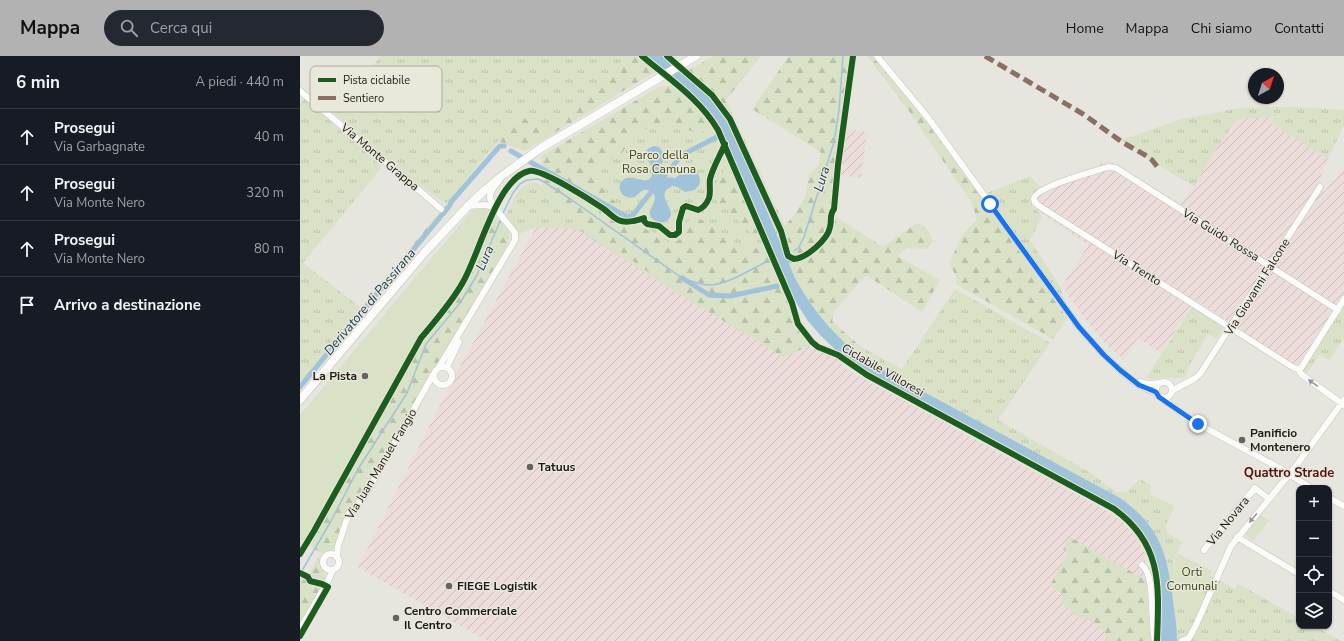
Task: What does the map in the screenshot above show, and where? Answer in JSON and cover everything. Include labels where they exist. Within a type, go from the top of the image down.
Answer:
[{"type":"main road","points":[[300,400],[408,271],[467,206],[503,175],[541,148],[696,56]]},
{"type":"street","points":[[877,56],[929,119],[1079,327],[1104,355],[1134,381],[1144,388],[1156,392]]},
{"type":"street","name":"Via Monte Grappa","points":[[300,91],[310,99]]},
{"type":"street","name":"Via Monte Grappa","points":[[326,112],[406,178],[441,209]]},
{"type":"street","name":"Via Trento","points":[[1144,187],[1116,168],[1108,167],[1048,187],[1038,192],[1034,199],[1039,206],[1294,368],[1298,369],[1302,375],[1343,403]]},
{"type":"street","points":[[495,207],[490,199],[491,193],[503,175]]},
{"type":"street","name":"Via Guido Rossa","points":[[1144,187],[1338,310]]},
{"type":"street","name":"Via Giovanni Falcone","points":[[1172,392],[1200,374],[1231,328],[1320,187]]},
{"type":"street","points":[[467,206],[485,205],[495,207]]},
{"type":"street","name":"Via Juan Manuel Fangio","points":[[337,557],[338,546],[349,513],[364,497],[429,384],[435,370],[439,367],[471,315],[515,240],[515,232],[495,207]]},
{"type":"street","points":[[1298,369],[1301,368],[1344,299]]},
{"type":"street","name":"Via Juan Manuel Fangio","points":[[429,384],[436,382],[444,385],[451,381],[452,374],[447,367],[471,315]]},
{"type":"street","points":[[439,367],[447,367]]},
{"type":"street","points":[[433,375],[436,382]]},
{"type":"street","points":[[1134,381],[1145,384],[1189,381]]},
{"type":"street","points":[[1159,383],[1156,387],[1156,392],[1159,397],[1191,420],[1307,485]]},
{"type":"street","points":[[1168,383],[1172,386],[1173,400],[1181,412]]},
{"type":"street","points":[[1162,398],[1168,397],[1172,392]]},
{"type":"street","points":[[1182,641],[1188,639],[1192,632],[1231,546],[1237,537],[1289,474],[1343,403]]},
{"type":"street","name":"Via Novara","points":[[1204,550],[1255,488],[1269,499]]},
{"type":"street","points":[[1332,500],[1344,506]]},
{"type":"street","points":[[1237,537],[1296,572]]},
{"type":"street","name":"Via Juan Manuel Fangio","points":[[330,555],[338,546]]},
{"type":"street","points":[[300,629],[323,589],[330,569],[338,565],[337,557],[330,555],[325,557],[323,561],[324,565],[330,569]]},
{"type":"street","points":[[1142,565],[1147,571],[1150,587],[1155,641]]},
{"type":"street","points":[[1332,593],[1344,600]]},
{"type":"shaded area","points":[[1275,117],[1271,123],[1328,159],[1317,187],[1325,191],[1344,168],[1344,293],[1297,367],[1195,300],[1161,353],[1138,338],[1124,360],[1105,343],[1088,323],[1062,286],[1088,245],[1030,205],[1029,202],[1035,191],[1040,187],[1109,161],[1181,204],[1237,119]]},
{"type":"shaded area","points":[[845,128],[867,134],[861,178],[839,175]]},
{"type":"shaded area","points":[[536,227],[576,229],[783,357],[813,345],[814,347],[837,357],[844,368],[1103,509],[1121,521],[1135,536],[1145,553],[1150,641],[487,641],[358,567],[456,374]]},
{"type":"green space","points":[[381,56],[622,56],[625,58],[552,132],[519,116],[446,204],[406,175],[334,113],[442,112],[442,66],[373,66]]},
{"type":"green space","points":[[621,56],[644,56],[661,70],[646,77],[525,151],[498,141],[519,116],[552,132],[624,59]]},
{"type":"green space","points":[[714,56],[761,56],[726,100],[785,226],[797,211],[806,195],[809,176],[818,165],[821,152],[752,109],[789,56],[851,56],[834,175],[831,214],[883,247],[917,223],[926,227],[933,241],[927,249],[907,248],[897,256],[940,280],[922,312],[866,275],[835,310],[832,321],[861,347],[849,347],[825,322],[812,305],[794,276],[732,129],[713,103],[683,73]]},
{"type":"green space","points":[[867,56],[872,56],[914,104],[1067,318],[1053,339],[956,284],[956,276],[949,263],[963,234],[977,220],[972,203],[906,107]]},
{"type":"green space","name":"Parco della Rosa Camuna","points":[[674,86],[694,104],[713,126],[730,161],[770,258],[723,278],[544,168],[659,87]]},
{"type":"green space","points":[[674,86],[694,104],[713,126],[701,133],[696,133],[677,125],[642,129],[636,133],[622,153],[597,168],[595,177],[611,198],[629,217],[643,228],[655,233],[668,242],[675,242],[679,240],[687,222],[692,218],[700,219],[716,228],[736,243],[751,244],[770,258],[785,291],[796,325],[813,345],[783,357],[674,291],[549,199],[543,187],[541,156],[659,87]]},
{"type":"green space","points":[[305,98],[310,102],[310,112],[321,112],[382,167],[303,263],[361,308],[300,378],[300,104]]},
{"type":"green space","points":[[1300,107],[1344,110],[1344,125],[1328,159],[1271,123],[1274,117],[1237,119],[1213,154],[1194,186],[1154,163],[1121,140],[1182,119],[1240,108]]},
{"type":"green space","points":[[730,161],[760,235],[754,235],[745,228],[719,203],[715,195],[721,175]]},
{"type":"green space","points":[[1030,176],[1040,187],[1035,191],[1029,204],[1039,212],[1042,217],[1030,240],[1060,286],[1066,306],[987,193]]},
{"type":"green space","points":[[534,182],[542,186],[549,199],[674,291],[576,229],[536,227],[519,234],[506,215],[513,200],[520,190],[524,186]]},
{"type":"green space","points":[[446,204],[446,208],[300,384],[300,378],[361,308]]},
{"type":"green space","name":"La Pista","points":[[477,208],[490,209],[469,265],[442,309],[419,337],[300,552],[300,415],[472,210]]},
{"type":"green space","points":[[493,213],[508,230],[510,237],[504,253],[466,320],[454,336],[363,495],[351,508],[336,544],[329,554],[323,554],[309,545],[423,339],[450,305],[468,278],[479,255]]},
{"type":"green space","points":[[955,289],[1050,343],[998,420],[1094,475],[1116,492],[1126,492],[1140,479],[1150,485],[1151,495],[1175,506],[1165,526],[1167,533],[1182,542],[1175,556],[1174,571],[1180,586],[1196,612],[1210,575],[1235,589],[1238,584],[1296,616],[1296,629],[1319,629],[1341,641],[1177,641],[1169,569],[1160,543],[1132,507],[1120,498],[867,361],[849,347],[861,347],[902,369]]},
{"type":"green space","points":[[1344,306],[1344,338],[1329,360],[1320,354],[1307,373],[1302,371]]},
{"type":"green space","points":[[1192,307],[1224,328],[1216,339],[1208,334],[1183,378],[1146,378]]},
{"type":"green space","points":[[1259,513],[1269,521],[1253,541],[1243,533]]},
{"type":"green space","points":[[1070,537],[1146,580],[1150,641],[1108,641],[1104,632],[1097,624],[1083,618],[1078,618],[1060,601],[1063,594],[1050,585],[1069,552],[1063,549]]},
{"type":"green space","name":"Orti Comunali","points":[[1177,553],[1212,571],[1196,612],[1180,602],[1175,570],[1175,558]]},
{"type":"green space","points":[[318,557],[321,559],[325,580],[300,625],[300,577],[306,580]]},
{"type":"water","points":[[644,56],[662,56],[705,92],[722,113],[737,139],[794,276],[817,312],[845,343],[867,361],[1120,498],[1144,519],[1160,543],[1165,556],[1171,585],[1177,641],[1158,641],[1160,621],[1159,583],[1151,550],[1142,535],[1130,521],[1114,507],[858,366],[839,353],[821,336],[808,321],[787,288],[727,144],[715,122],[697,100]]},
{"type":"water","points":[[654,146],[659,147],[665,155],[660,168],[666,177],[675,178],[685,170],[690,169],[697,172],[700,179],[700,184],[695,190],[685,192],[673,186],[667,190],[665,200],[671,215],[669,219],[662,222],[654,220],[650,215],[655,201],[654,194],[652,192],[644,190],[634,197],[629,198],[623,195],[620,188],[622,181],[626,178],[631,177],[648,180],[651,177],[653,170],[646,157],[646,151]]},
{"type":"waterway","name":"Lura","points":[[794,251],[799,247],[804,237],[834,142],[839,110],[843,56]]},
{"type":"waterway","name":"Derivatore di Passirana","points":[[660,181],[682,155],[717,137]]},
{"type":"waterway","name":"Derivatore di Passirana","points":[[443,214],[451,202],[498,148],[500,146],[504,146]]},
{"type":"waterway","name":"Derivatore di Passirana","points":[[511,151],[627,217],[633,215],[655,187]]},
{"type":"waterway","name":"Lura","points":[[502,215],[513,193],[520,184],[527,180],[538,179],[569,198],[682,278],[696,283],[710,285],[725,282],[768,261]]},
{"type":"waterway","name":"Derivatore di Passirana","points":[[300,387],[441,216]]},
{"type":"waterway","name":"Lura","points":[[300,574],[331,521],[358,469],[407,393],[426,344],[460,303],[477,275],[501,219]]},
{"type":"waterway","points":[[682,278],[709,295],[730,296],[777,286]]},
{"type":"marked path","points":[[985,56],[1083,114],[1122,142],[1152,160],[1159,169]]},
{"type":"cycle path","name":"Ciclabile Villoresi","points":[[642,56],[693,99],[711,119],[718,130],[792,303],[798,324],[812,342],[818,347],[838,355],[867,375],[1114,509],[1130,523],[1142,537],[1150,552],[1155,568],[1157,585],[1157,641]]},
{"type":"cycle path","points":[[667,56],[712,95],[730,119],[781,231],[788,256],[794,259],[811,252],[825,237],[830,227],[831,215],[834,209],[838,165],[853,56]]},
{"type":"cycle path","points":[[300,554],[421,338],[449,304],[459,289],[469,270],[498,202],[507,188],[518,177],[529,171],[535,171],[578,193],[604,209],[614,218],[624,222],[644,218],[644,221],[647,224],[659,226],[670,235],[675,235],[679,232],[679,222],[683,208],[686,206],[698,210],[703,207],[708,200],[711,175],[725,144]]},
{"type":"cycle path","points":[[300,573],[308,577],[310,581],[328,587],[300,636]]},
{"type":"place","name":"La Pista","points":[[365,376]]},
{"type":"place","name":"Panificio Montenero","points":[[1242,440]]},
{"type":"place","name":"Tatuus","points":[[530,467]]},
{"type":"place","name":"FIEGE Logistik","points":[[449,586]]},
{"type":"place","name":"Centro Commerciale Il Centro","points":[[396,618]]},
{"type":"district","name":"Quattro Strade","points":[[1289,473]]},
{"type":"route","points":[[990,204],[1079,327],[1104,355],[1139,385],[1156,392],[1159,397],[1198,424]]}]
